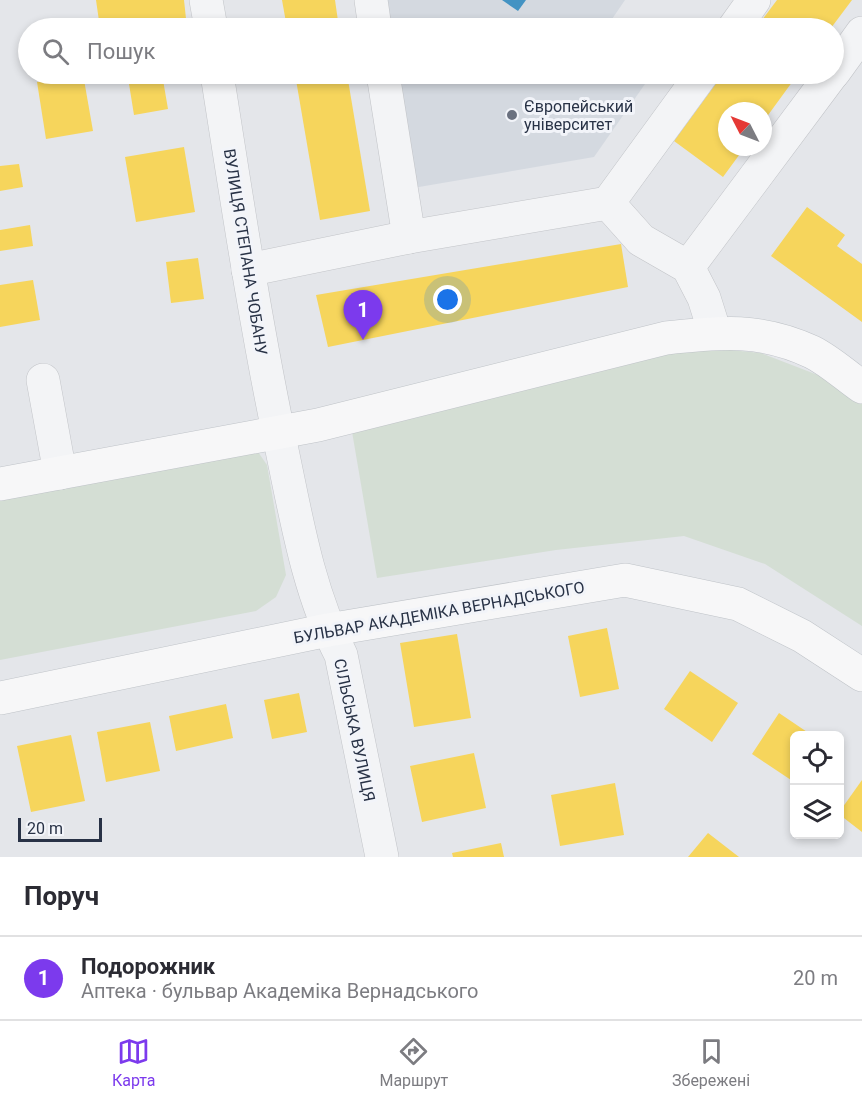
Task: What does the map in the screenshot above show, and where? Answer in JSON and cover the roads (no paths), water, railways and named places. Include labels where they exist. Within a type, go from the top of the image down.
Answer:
[{"type":"main road","points":[[1,479],[60,472],[318,425],[480,387],[666,338],[715,333],[766,335],[814,353],[862,387]]},
{"type":"main road","name":"БУЛЬВАР АКАДЕМІКА ВЕРНАДСЬКОГО","points":[[0,699],[328,630],[625,580],[738,604],[802,636],[862,675]]},
{"type":"street","points":[[206,0],[209,18]]},
{"type":"street","points":[[371,0],[374,18]]},
{"type":"street","points":[[741,18],[754,0]]},
{"type":"street","points":[[844,58],[862,33]]},
{"type":"street","name":"ВУЛИЦЯ СТЕПАНА ЧОБАНУ","points":[[220,84],[248,270],[278,431]]},
{"type":"street","points":[[385,84],[409,237]]},
{"type":"street","points":[[248,270],[409,237],[608,203],[695,84]]},
{"type":"street","points":[[688,267],[825,84]]},
{"type":"street","points":[[608,203],[641,240],[688,267],[704,298],[715,333]]},
{"type":"street","points":[[43,380],[60,472]]},
{"type":"street","name":"СІЛЬСЬКА ВУЛИЦЯ","points":[[278,431],[303,552],[328,630],[341,655],[382,857]]},
{"type":"place","name":"Європейський університет","points":[[512,115]]},
{"type":"place","name":"Подорожник","points":[[363,340]]}]
